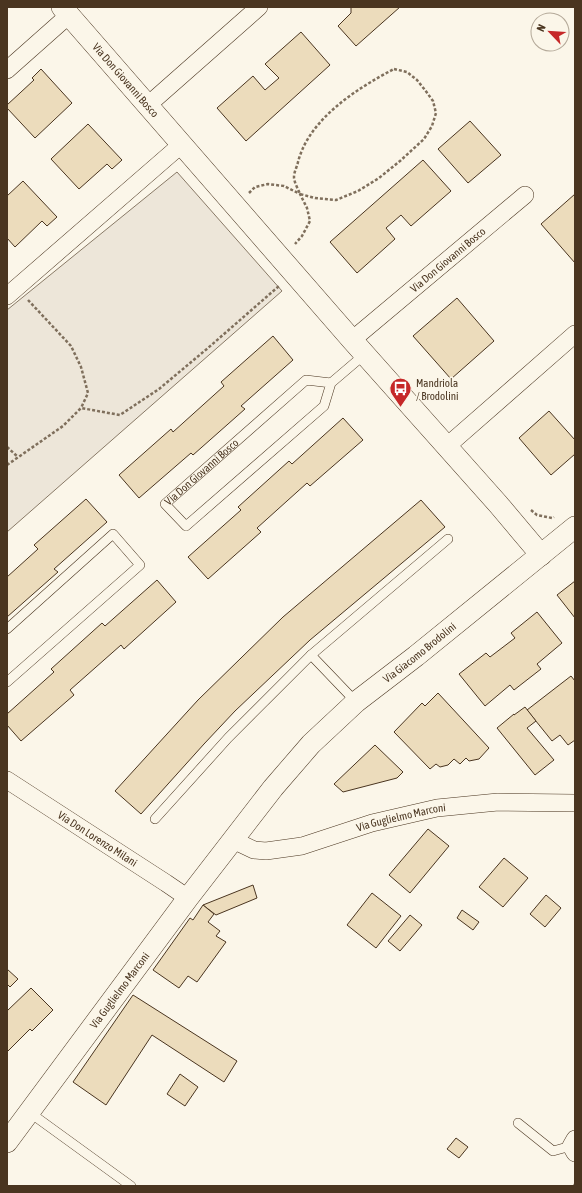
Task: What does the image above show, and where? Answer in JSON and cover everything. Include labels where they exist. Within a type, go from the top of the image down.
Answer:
[{"type":"street","points":[[148,105],[259,7]]},
{"type":"street","name":"Via Don Giovanni Bosco","points":[[7,70],[66,11],[541,555]]},
{"type":"street","points":[[12,292],[182,144]]},
{"type":"street","name":"Via Don Giovanni Bosco","points":[[359,347],[525,195]]},
{"type":"street","points":[[446,447],[575,334]]},
{"type":"street","name":"Via Giacomo Brodolini","points":[[273,788],[311,744],[356,702],[416,656],[575,527]]},
{"type":"street","name":"Via Don Lorenzo Milani","points":[[7,780],[188,898]]},
{"type":"street","name":"Via Guglielmo Marconi","points":[[7,1142],[188,898],[273,788]]},
{"type":"street","name":"Via Guglielmo Marconi","points":[[233,840],[254,850],[266,852],[302,846],[372,823],[437,808],[498,802],[575,803]]},
{"type":"lane","name":"Via Don Giovanni Bosco","points":[[332,383],[306,380],[165,504],[186,526],[324,406],[332,383],[359,347]]},
{"type":"lane","points":[[7,629],[113,534],[140,565],[7,682]]},
{"type":"lane","points":[[155,819],[228,738],[311,655],[448,539]]},
{"type":"lane","points":[[311,655],[356,702]]},
{"type":"lane","points":[[29,1112],[131,1186]]},
{"type":"lane","points":[[518,1123],[553,1151],[574,1146]]},
{"type":"path","points":[[248,193],[255,186],[268,184],[284,186],[300,194],[315,198],[336,200],[358,191],[379,178],[424,139],[432,126],[436,113],[433,102],[417,80],[406,72],[394,69],[350,96],[323,118],[312,132],[300,156],[294,177],[300,194],[307,208],[310,221],[302,236],[294,245]]},
{"type":"path","points":[[81,408],[120,415],[159,389],[282,284]]},
{"type":"path","points":[[7,465],[63,426],[81,408],[88,393],[81,367],[71,346],[12,292]]},
{"type":"path","points":[[7,447],[18,457]]},
{"type":"shaded area","points":[[177,172],[282,291],[7,532],[7,310]]},
{"type":"building","points":[[351,7],[400,7],[356,46],[338,26],[351,13]]},
{"type":"building","points":[[301,32],[330,65],[246,141],[217,108],[253,76],[265,90],[279,78],[265,64]]},
{"type":"building","points":[[41,69],[72,103],[35,138],[7,108],[7,105],[34,80],[32,78]]},
{"type":"building","points":[[470,121],[501,155],[468,183],[438,149]]},
{"type":"building","points":[[88,124],[122,160],[112,169],[107,164],[79,189],[51,159]]},
{"type":"building","points":[[423,160],[451,191],[411,226],[401,215],[386,228],[395,239],[357,273],[330,242]]},
{"type":"building","points":[[23,181],[57,217],[47,226],[42,221],[15,247],[7,238],[7,196]]},
{"type":"building","points":[[575,194],[575,263],[541,224]]},
{"type":"building","points":[[457,298],[494,341],[451,379],[413,336]]},
{"type":"building","points":[[273,336],[293,360],[241,406],[245,409],[193,455],[191,453],[139,498],[119,475],[171,429],[173,432],[224,386],[221,382]]},
{"type":"building","points":[[549,411],[575,440],[575,454],[551,475],[519,438]]},
{"type":"building","points":[[343,418],[363,440],[310,486],[307,483],[257,528],[261,532],[208,579],[188,557],[241,510],[238,507],[289,461],[292,464]]},
{"type":"building","points":[[86,499],[107,522],[54,569],[58,572],[7,617],[7,577],[38,549],[34,545]]},
{"type":"building","points":[[421,500],[445,527],[310,640],[235,711],[141,814],[115,791],[198,700],[283,617]]},
{"type":"building","points":[[157,580],[176,602],[124,649],[121,645],[70,690],[74,695],[21,741],[7,725],[7,714],[54,672],[51,669],[102,623],[105,626]]},
{"type":"building","points":[[575,581],[575,618],[557,595]]},
{"type":"building","points":[[537,612],[562,643],[537,664],[541,669],[514,690],[510,685],[485,706],[459,674],[486,653],[490,657],[515,638],[511,633]]},
{"type":"building","points":[[571,676],[575,681],[575,740],[568,745],[560,735],[552,741],[527,710]]},
{"type":"building","points":[[438,693],[489,748],[479,759],[469,761],[466,758],[460,764],[454,759],[448,765],[440,767],[436,764],[430,769],[394,732],[422,703],[425,706]]},
{"type":"building","points":[[525,707],[536,721],[527,728],[554,760],[535,775],[497,728]]},
{"type":"building","points":[[375,745],[403,772],[397,778],[343,792],[334,784]]},
{"type":"building","points":[[428,829],[449,846],[410,893],[389,875]]},
{"type":"building","points":[[504,858],[528,878],[503,907],[479,887]]},
{"type":"building","points":[[253,885],[257,898],[216,915],[203,905]]},
{"type":"building","points":[[372,893],[401,916],[376,948],[347,925]]},
{"type":"building","points":[[546,895],[561,908],[545,927],[530,914]]},
{"type":"building","points":[[203,905],[214,914],[208,922],[220,931],[216,936],[226,942],[197,982],[188,976],[179,988],[153,970],[190,918],[193,920]]},
{"type":"building","points":[[462,910],[479,922],[473,930],[457,918]]},
{"type":"building","points":[[410,915],[422,925],[400,951],[388,941]]},
{"type":"building","points":[[7,969],[18,979],[10,987],[7,984]]},
{"type":"building","points":[[31,988],[53,1010],[32,1031],[30,1029],[7,1052],[7,1011]]},
{"type":"building","points":[[133,995],[237,1061],[224,1082],[152,1035],[106,1105],[73,1082]]},
{"type":"building","points":[[180,1074],[198,1087],[185,1106],[167,1094]]},
{"type":"building","points":[[456,1138],[468,1147],[459,1158],[447,1149]]},
{"type":"place","name":"Mandriola / Brodolini","points":[[401,408]]}]
